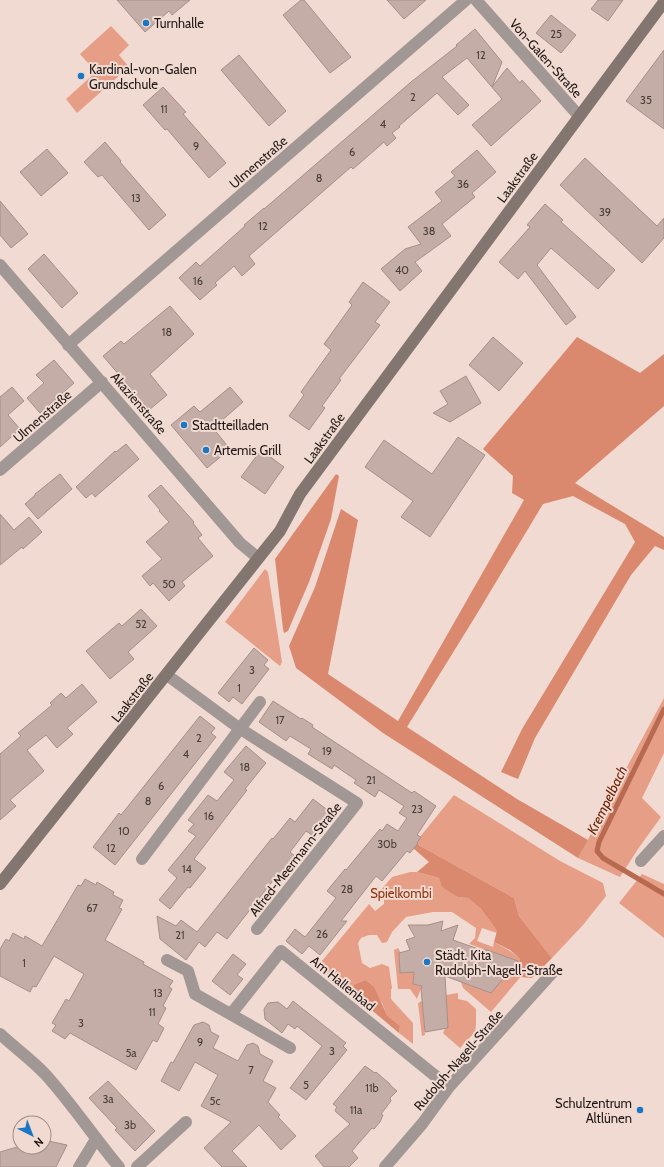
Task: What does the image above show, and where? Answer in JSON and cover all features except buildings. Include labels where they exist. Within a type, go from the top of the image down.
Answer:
[{"type":"street","name":"Ulmenstraße","points":[[68,345],[466,0]]},
{"type":"street","name":"Von-Galen-Straße","points":[[476,0],[579,116]]},
{"type":"street","name":"Laakstraße","points":[[0,884],[280,531],[300,494],[664,2]]},
{"type":"street","name":"Akazienstraße","points":[[0,265],[240,543],[258,558]]},
{"type":"street","name":"Ulmenstraße","points":[[0,470],[102,382]]},
{"type":"street","name":"Alfred-Meermann-Straße","points":[[167,675],[239,728],[357,803],[257,929]]},
{"type":"street","points":[[142,858],[260,702]]},
{"type":"street","points":[[641,861],[664,836]]},
{"type":"street","name":"Am Hallenbad","points":[[231,1014],[281,951],[450,1087]]},
{"type":"street","points":[[167,960],[188,971],[195,994],[290,1048]]},
{"type":"street","name":"Rudolph-Nagell-Straße","points":[[385,1167],[422,1124],[450,1087],[552,973]]},
{"type":"street","points":[[0,1034],[25,1055],[45,1075],[119,1167]]},
{"type":"street","points":[[137,1167],[186,1122]]},
{"type":"street","points":[[79,1167],[96,1138]]},
{"type":"green space","points":[[111,26],[129,45],[119,55],[129,67],[77,113],[66,99],[96,72],[80,54]]},
{"type":"green space","points":[[265,569],[268,572],[282,662],[280,666],[225,622]]},
{"type":"green space","points":[[664,698],[664,753],[642,798],[661,817],[620,877],[578,858]]},
{"type":"green space","points":[[454,795],[560,861],[603,883],[606,896],[583,925],[552,958],[519,916],[514,898],[415,843]]},
{"type":"green space","name":"Spielkombi","points":[[410,872],[417,872],[439,878],[443,887],[457,897],[468,898],[481,909],[497,933],[482,928],[477,941],[493,947],[494,942],[510,951],[520,959],[523,974],[491,1012],[463,988],[461,982],[491,993],[517,961],[469,944],[475,938],[476,928],[452,912],[433,912],[406,917],[392,932],[387,942],[382,943],[377,935],[369,935],[361,938],[358,943],[362,963],[370,968],[382,964],[389,967],[392,988],[391,999],[413,1023],[413,1044],[399,1033],[400,1026],[387,1015],[382,1003],[365,980],[355,985],[355,996],[317,967],[369,904],[375,911],[384,904],[381,890],[392,877]]},
{"type":"green space","points":[[642,874],[664,884],[664,938],[619,903]]},
{"type":"green space","points":[[398,948],[401,953],[399,954],[400,973],[414,972],[413,984],[422,986],[417,999],[410,989],[398,989],[394,950]]},
{"type":"green space","points":[[458,993],[458,999],[467,1001],[476,1009],[475,1032],[460,1048],[443,1033],[445,1029],[448,1028],[446,995]]},
{"type":"green space","points":[[422,1001],[425,1035],[422,1036],[418,1003]]},
{"type":"shaded area","points":[[577,337],[640,373],[664,354],[664,406],[575,483],[664,537],[664,550],[655,546],[631,575],[535,738],[518,779],[501,772],[522,729],[635,542],[625,524],[573,496],[543,504],[407,727],[517,799],[588,840],[578,858],[383,733],[296,668],[289,646],[315,587],[341,509],[358,520],[328,674],[398,721],[524,500],[512,493],[513,476],[483,449]]},
{"type":"shaded area","points":[[336,474],[339,476],[331,519],[309,582],[288,631],[284,633],[275,559]]},
{"type":"shaded area","points":[[415,843],[514,898],[519,916],[552,958],[532,978],[520,977],[523,974],[519,968],[520,959],[510,950],[494,942],[497,931],[481,909],[468,898],[457,897],[442,887],[439,878],[417,872],[429,862],[413,848]]},
{"type":"shaded area","points":[[365,980],[374,987],[387,1015],[400,1026],[399,1033],[355,996],[354,985]]},
{"type":"waterway","name":"Krempelbach","points":[[664,709],[599,842],[597,851],[603,858],[664,894]]},
{"type":"place","name":"Turnhalle","points":[[146,23]]},
{"type":"place","name":"Kardinal-von-Galen Grundschule","points":[[81,76]]},
{"type":"place","name":"Stadtteilladen","points":[[184,425]]},
{"type":"place","name":"Artemis Grill","points":[[206,450]]},
{"type":"place","name":"Städt. Kita Rudolph-Nagell-Straße","points":[[427,962]]},
{"type":"place","name":"Schulzentrum Altlünen","points":[[640,1110]]}]
